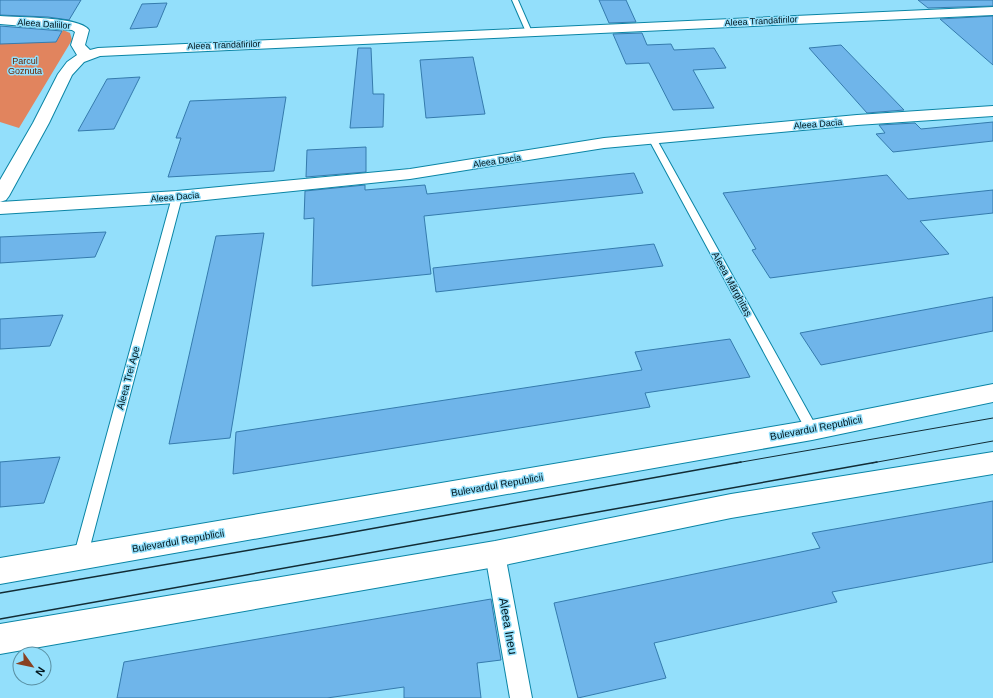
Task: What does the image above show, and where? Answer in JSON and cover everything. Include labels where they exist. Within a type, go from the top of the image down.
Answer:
[{"type":"street","name":"Aleea Trandafirilor","points":[[0,196],[41,123],[65,74],[72,65],[87,55],[98,52],[993,10]]},
{"type":"street","name":"Aleea Daliilor","points":[[0,20],[65,24],[80,28],[82,30],[78,45],[80,50],[87,55]]},
{"type":"street","name":"Aleea Dacia","points":[[0,208],[177,197],[410,174],[604,143],[652,138],[857,120],[993,111]]},
{"type":"street","name":"Bulevardul Republicii","points":[[0,571],[812,430],[993,393]]},
{"type":"street","points":[[0,639],[495,554],[731,506],[993,463]]},
{"type":"street","name":"Aleea Ineu","points":[[495,554],[520,698]]},
{"type":"lane","points":[[515,0],[529,32]]},
{"type":"lane","name":"Aleea Mărghitaș","points":[[652,138],[812,430]]},
{"type":"lane","name":"Aleea Trei Ape","points":[[80,558],[177,197]]},
{"type":"green space","name":"Parcul Goznuta","points":[[63,30],[70,33],[72,40],[19,128],[0,122],[0,32],[56,42]]},
{"type":"building","points":[[0,0],[81,0],[69,20],[48,17],[0,15]]},
{"type":"building","points":[[599,0],[626,0],[636,22],[609,23]]},
{"type":"building","points":[[918,0],[993,0],[993,6],[928,8]]},
{"type":"building","points":[[167,3],[157,27],[130,29],[142,4]]},
{"type":"building","points":[[993,16],[993,65],[940,19]]},
{"type":"building","points":[[0,26],[62,31],[56,42],[0,44]]},
{"type":"building","points":[[642,33],[647,45],[671,44],[674,50],[714,48],[726,68],[693,70],[714,108],[673,110],[649,63],[626,64],[613,34]]},
{"type":"building","points":[[841,45],[904,110],[867,113],[809,48]]},
{"type":"building","points":[[358,48],[371,48],[373,94],[384,94],[383,127],[350,128]]},
{"type":"building","points":[[473,57],[485,114],[426,118],[420,60]]},
{"type":"building","points":[[140,77],[114,129],[78,131],[107,79]]},
{"type":"building","points":[[286,97],[274,171],[168,177],[181,138],[176,138],[190,101]]},
{"type":"building","points":[[993,122],[993,141],[893,152],[876,134],[885,133],[879,125],[915,123],[921,129]]},
{"type":"building","points":[[366,147],[366,172],[306,177],[307,150]]},
{"type":"building","points":[[634,173],[643,193],[424,216],[431,274],[312,286],[314,218],[304,219],[305,191],[365,185],[365,190],[425,185],[427,194]]},
{"type":"building","points":[[887,175],[908,199],[993,190],[993,213],[920,221],[949,254],[770,278],[752,250],[756,249],[723,193]]},
{"type":"building","points":[[106,232],[95,257],[0,263],[0,237]]},
{"type":"building","points":[[264,233],[230,438],[169,444],[216,236]]},
{"type":"building","points":[[654,244],[663,266],[436,292],[433,268]]},
{"type":"building","points":[[993,297],[993,331],[821,365],[800,333]]},
{"type":"building","points":[[63,315],[50,346],[0,349],[0,319]]},
{"type":"building","points":[[730,339],[750,377],[645,393],[650,407],[233,474],[236,432],[642,370],[635,352]]},
{"type":"building","points":[[60,457],[44,503],[0,507],[0,462]]},
{"type":"building","points":[[993,501],[993,562],[832,592],[837,602],[654,643],[666,678],[578,698],[554,603],[820,548],[812,533]]},
{"type":"building","points":[[491,599],[501,660],[477,663],[481,698],[404,698],[404,687],[327,698],[117,698],[124,662]]},
{"type":"tram line","points":[[736,463],[993,418]]},
{"type":"tram line","points":[[872,463],[993,441]]},
{"type":"tram line","points":[[0,593],[331,536],[741,462]]},
{"type":"tram line","points":[[0,619],[877,462]]}]
